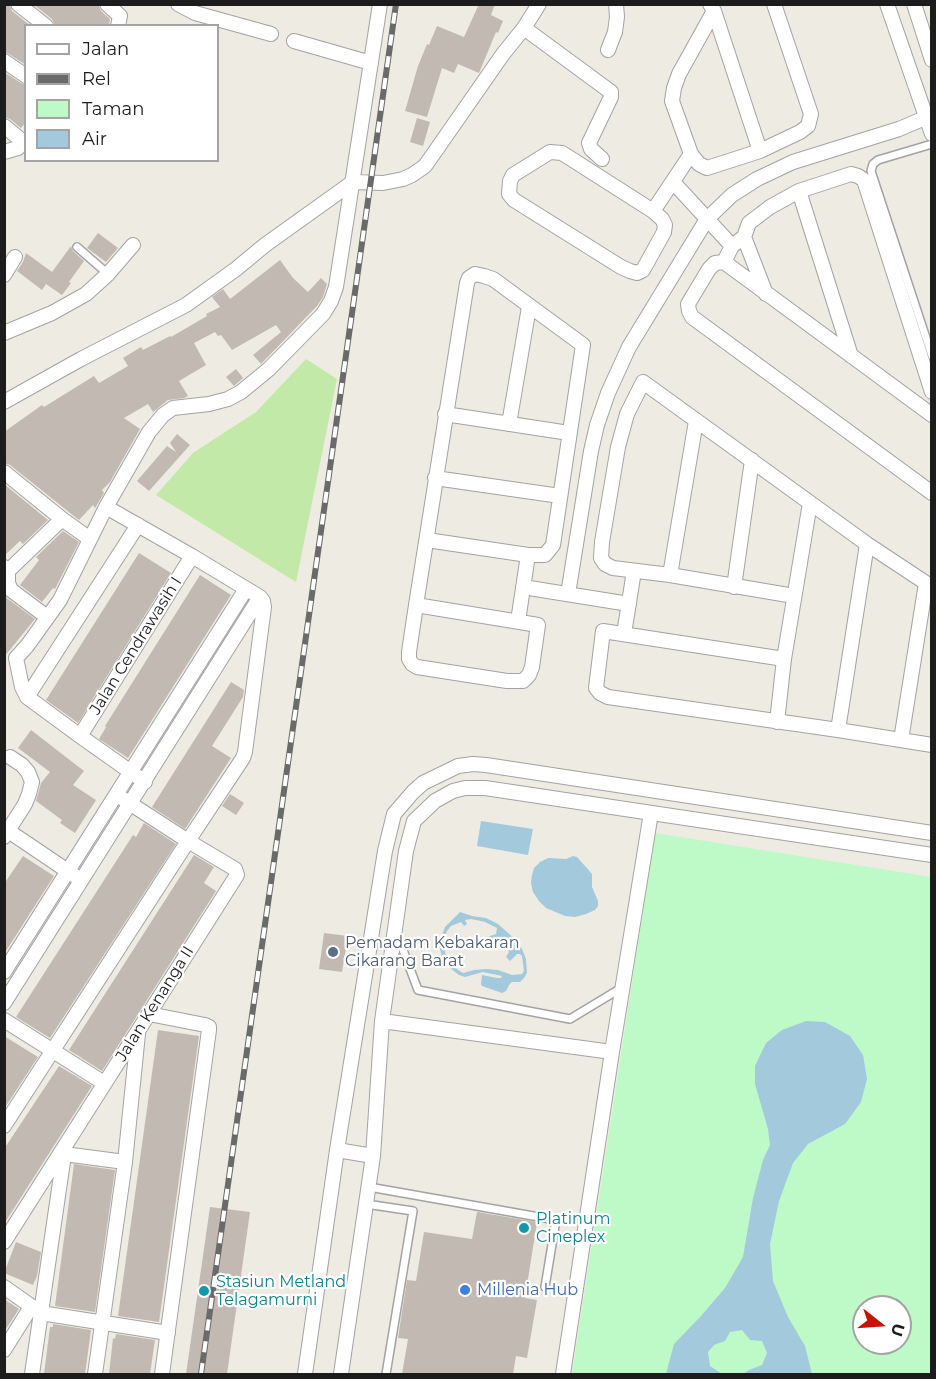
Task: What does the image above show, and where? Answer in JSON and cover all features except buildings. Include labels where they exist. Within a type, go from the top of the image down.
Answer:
[{"type":"street","points":[[18,4],[43,24]]},
{"type":"street","points":[[145,782],[27,696],[10,657],[27,646],[60,600],[106,507],[149,432],[163,415],[173,408],[208,404],[228,399],[241,392],[269,369],[323,314],[332,301],[380,4]]},
{"type":"street","points":[[4,402],[186,305],[282,232],[353,182],[383,183],[412,176],[425,166],[539,4]]},
{"type":"street","points":[[608,50],[615,32],[616,4]]},
{"type":"street","points":[[712,8],[679,74],[672,101],[691,154],[699,164],[707,168],[760,151],[808,126],[811,114],[774,4]]},
{"type":"street","points":[[887,4],[929,116],[932,134]]},
{"type":"street","points":[[914,4],[932,60]]},
{"type":"street","points":[[183,6],[195,14],[271,34]]},
{"type":"street","points":[[115,7],[121,19],[119,24]]},
{"type":"street","points":[[712,8],[760,151]]},
{"type":"street","points":[[524,28],[611,92],[612,97],[589,143],[591,149],[602,159]]},
{"type":"street","points":[[294,41],[370,63]]},
{"type":"street","points":[[4,61],[24,75]]},
{"type":"street","points":[[567,594],[591,452],[608,393],[629,347],[707,219],[732,195],[757,179],[793,162],[899,129],[929,116]]},
{"type":"street","points":[[4,126],[21,140],[18,148],[4,152]]},
{"type":"street","points":[[550,152],[562,153],[653,211],[662,219],[665,225],[664,232],[643,270],[637,273],[630,272],[514,200],[510,194],[510,181],[513,175],[550,152]]},
{"type":"street","points":[[653,211],[691,154]]},
{"type":"street","points":[[724,262],[732,246],[744,237],[749,224],[770,207],[799,191],[851,174],[858,176],[864,180],[932,392]]},
{"type":"street","points":[[673,182],[732,246]]},
{"type":"street","points":[[799,191],[851,356]]},
{"type":"street","points":[[744,237],[767,294]]},
{"type":"street","points":[[4,333],[52,314],[86,294],[134,245]]},
{"type":"street","points":[[4,274],[15,258]]},
{"type":"street","points":[[932,415],[724,262],[715,263],[709,269],[688,304],[692,317],[932,493]]},
{"type":"street","points":[[416,605],[538,625],[529,675],[523,681],[507,681],[424,669],[412,664],[409,659],[416,605],[427,540],[435,478],[466,283],[475,274],[493,279],[583,345],[553,545],[545,555],[528,555],[427,540]]},
{"type":"street","points":[[509,424],[529,306]]},
{"type":"street","points":[[794,596],[614,568],[605,564],[601,558],[602,543],[618,447],[627,414],[643,382],[867,544],[929,585],[901,740]]},
{"type":"street","points":[[445,414],[569,433]]},
{"type":"street","points":[[670,575],[696,421]]},
{"type":"street","points":[[734,587],[752,460]]},
{"type":"street","points":[[4,472],[90,539]]},
{"type":"street","points":[[435,478],[560,496]]},
{"type":"street","points":[[777,722],[784,659],[810,503]]},
{"type":"street","points":[[4,1126],[244,755],[264,604],[260,597],[106,507]]},
{"type":"street","points":[[47,617],[11,590],[6,569],[62,519]]},
{"type":"street","points":[[27,696],[138,525]]},
{"type":"street","points":[[838,730],[867,544]]},
{"type":"street","points":[[518,621],[528,555]]},
{"type":"street","name":"Jalan Cendrawasih I","points":[[80,736],[192,556]]},
{"type":"street","points":[[624,634],[634,571]]},
{"type":"street","points":[[523,586],[629,604]]},
{"type":"street","points":[[4,972],[246,589]]},
{"type":"street","points":[[4,1003],[260,597]]},
{"type":"street","points":[[784,659],[603,631],[596,688],[608,697],[932,745]]},
{"type":"street","points":[[10,757],[22,765],[32,782],[25,804],[6,832],[82,880]]},
{"type":"street","points":[[305,1374],[337,1150],[385,851],[394,814],[423,783],[458,766],[486,765],[932,832]]},
{"type":"street","points":[[341,1374],[374,1156],[382,1021],[406,852],[414,821],[435,801],[453,790],[485,788],[932,855]]},
{"type":"street","name":"Jalan Kenanga II","points":[[4,1242],[237,875],[235,868],[117,795]]},
{"type":"street","points":[[564,1374],[612,1052],[651,813]]},
{"type":"street","points":[[149,1014],[206,1025],[209,1030],[162,1374]]},
{"type":"street","points":[[4,1020],[104,1083]]},
{"type":"street","points":[[382,1021],[612,1052]]},
{"type":"street","points":[[95,1374],[139,1031]]},
{"type":"street","points":[[32,1374],[36,1310],[65,1149],[124,1162]]},
{"type":"street","points":[[337,1150],[374,1156]]},
{"type":"street","points":[[4,1287],[36,1310],[168,1333]]},
{"type":"street","points":[[4,1350],[36,1310]]},
{"type":"lane","points":[[932,144],[878,160],[873,164],[871,171],[932,356]]},
{"type":"lane","points":[[77,248],[108,274]]},
{"type":"lane","points":[[395,929],[418,990],[570,1019],[623,987]]},
{"type":"lane","points":[[369,1187],[556,1220],[545,1287]]},
{"type":"lane","points":[[366,1204],[413,1211],[386,1374]]},
{"type":"green space","points":[[306,359],[337,379],[296,582],[156,495],[193,453],[256,412]]},
{"type":"green space","points":[[655,833],[931,877],[931,1374],[572,1374]]},
{"type":"water","points":[[481,821],[533,829],[528,855],[477,846]]},
{"type":"water","points":[[577,857],[592,874],[592,887],[598,901],[595,910],[575,917],[565,916],[546,908],[533,892],[531,883],[534,868],[540,862],[548,858],[566,859]]},
{"type":"water","points":[[460,912],[486,918],[498,924],[516,940],[522,949],[526,959],[527,973],[524,978],[520,982],[512,982],[502,993],[481,984],[482,975],[497,978],[502,976],[483,972],[465,977],[459,975],[445,964],[442,957],[440,949],[445,927]],"holes":[[[471,919],[497,928],[496,934],[487,937],[487,943],[503,939],[506,941],[509,952],[506,957],[510,961],[517,954],[522,956],[524,971],[522,974],[512,975],[486,969],[463,973],[446,957],[444,940],[451,926],[461,922],[464,926],[467,924],[465,920]]]},
{"type":"water","points":[[806,1021],[825,1022],[850,1036],[863,1055],[867,1079],[861,1102],[845,1124],[808,1144],[793,1163],[779,1201],[770,1244],[773,1281],[788,1317],[805,1346],[812,1374],[743,1374],[762,1365],[767,1353],[762,1341],[750,1340],[742,1330],[730,1332],[725,1341],[714,1345],[708,1352],[710,1366],[722,1374],[666,1374],[674,1344],[725,1288],[743,1257],[753,1198],[763,1160],[770,1145],[768,1129],[755,1084],[755,1066],[766,1043],[782,1030]]},
{"type":"railway","points":[[201,1374],[396,4]]},
{"type":"place","name":"Pemadam Kebakaran Cikarang Barat","points":[[333,952]]},
{"type":"place","name":"Platinum Cineplex","points":[[524,1228]]},
{"type":"place","name":"Millenia Hub","points":[[465,1290]]},
{"type":"place","name":"Stasiun Metland Telagamurni","points":[[204,1291]]}]
